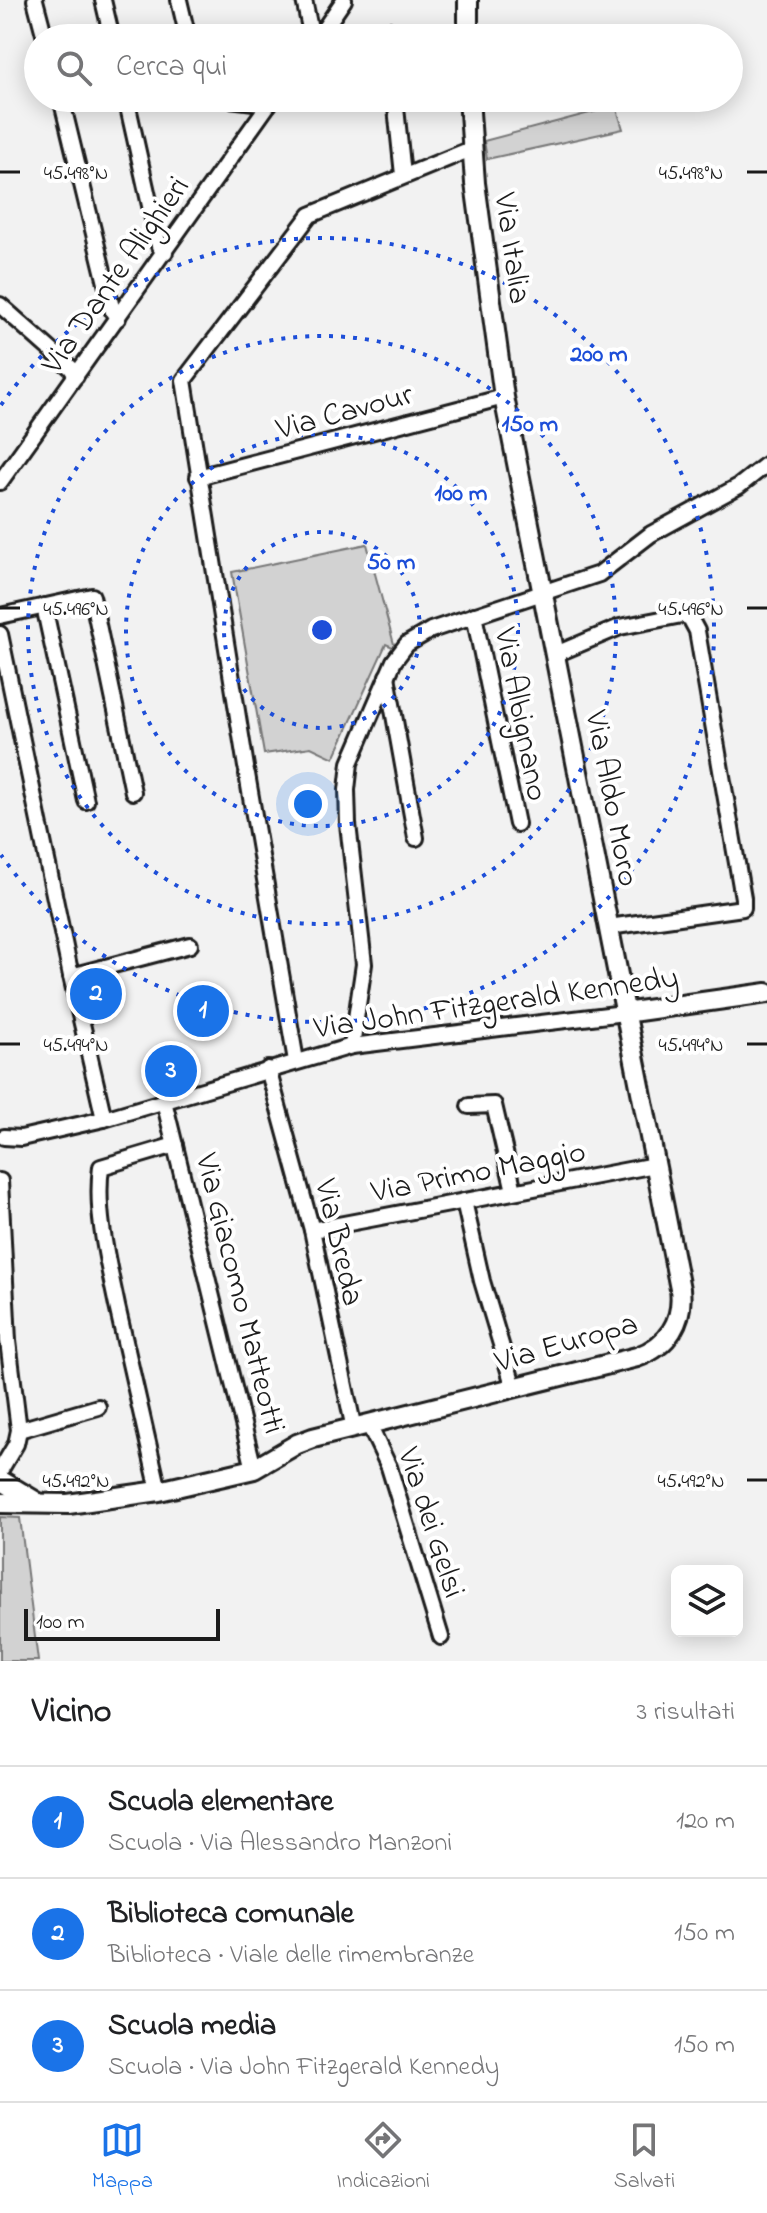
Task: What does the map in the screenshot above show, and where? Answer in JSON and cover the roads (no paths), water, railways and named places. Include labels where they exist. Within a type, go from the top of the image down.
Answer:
[{"type":"street","points":[[35,0],[41,24]]},
{"type":"street","points":[[103,0],[109,24]]},
{"type":"street","points":[[179,0],[185,24]]},
{"type":"street","points":[[304,0],[311,24]]},
{"type":"street","points":[[326,24],[344,0]]},
{"type":"street","points":[[468,0],[468,24]]},
{"type":"street","points":[[65,112],[113,312],[118,318]]},
{"type":"street","points":[[129,112],[159,246],[165,252]]},
{"type":"street","name":"Via Dante Alighieri","points":[[0,482],[263,112]]},
{"type":"street","points":[[396,112],[403,175]]},
{"type":"street","name":"Via Italia","points":[[470,112],[471,149],[504,397],[542,594]]},
{"type":"street","points":[[296,1061],[184,380],[310,215],[471,149]]},
{"type":"street","points":[[0,305],[71,368],[76,376]]},
{"type":"street","name":"Via Cavour","points":[[198,477],[504,397]]},
{"type":"street","name":"Via Albignano","points":[[352,1046],[364,964],[348,824],[350,763],[387,676],[407,644],[431,630],[599,574],[651,534],[739,486],[767,464]]},
{"type":"street","name":"Via Aldo Moro","points":[[542,594],[624,1013]]},
{"type":"street","points":[[0,616],[92,596],[133,792]]},
{"type":"street","points":[[44,606],[86,801]]},
{"type":"street","name":"Via Albignano","points":[[474,615],[517,824]]},
{"type":"street","points":[[556,654],[620,627],[682,615],[690,618],[697,631],[743,908],[609,927]]},
{"type":"street","points":[[0,634],[104,1119]]},
{"type":"street","points":[[387,676],[416,838]]},
{"type":"street","points":[[71,976],[190,945]]},
{"type":"street","name":"Via John Fitzgerald Kennedy","points":[[1,1136],[21,1138],[104,1119],[352,1046],[767,993]]},
{"type":"street","name":"Via Europa","points":[[254,1469],[297,1444],[637,1357],[657,1348],[672,1332],[679,1315],[680,1289],[624,1013]]},
{"type":"street","name":"Via Breda","points":[[268,1069],[361,1427]]},
{"type":"street","name":"Via Giacomo Matteotti","points":[[0,1503],[68,1504],[159,1491],[254,1469],[164,1101]]},
{"type":"street","points":[[469,1106],[494,1105],[514,1191]]},
{"type":"street","points":[[159,1491],[109,1266],[99,1181],[101,1167],[111,1162],[175,1145]]},
{"type":"street","name":"Via Primo Maggio","points":[[312,1230],[655,1165]]},
{"type":"street","points":[[0,1181],[8,1341],[19,1430],[1,1478]]},
{"type":"street","points":[[464,1201],[482,1281],[514,1388]]},
{"type":"street","points":[[19,1430],[98,1407]]},
{"type":"street","name":"Via dei Gelsi","points":[[361,1427],[389,1467],[441,1637]]},
{"type":"street","name":"Via Giacomo Matteotti","points":[[1,1478],[36,1502]]},
{"type":"place","name":"Biblioteca comunale","points":[[96,994]]},
{"type":"place","name":"Scuola elementare","points":[[203,1011]]},
{"type":"place","name":"Scuola media","points":[[171,1071]]}]
